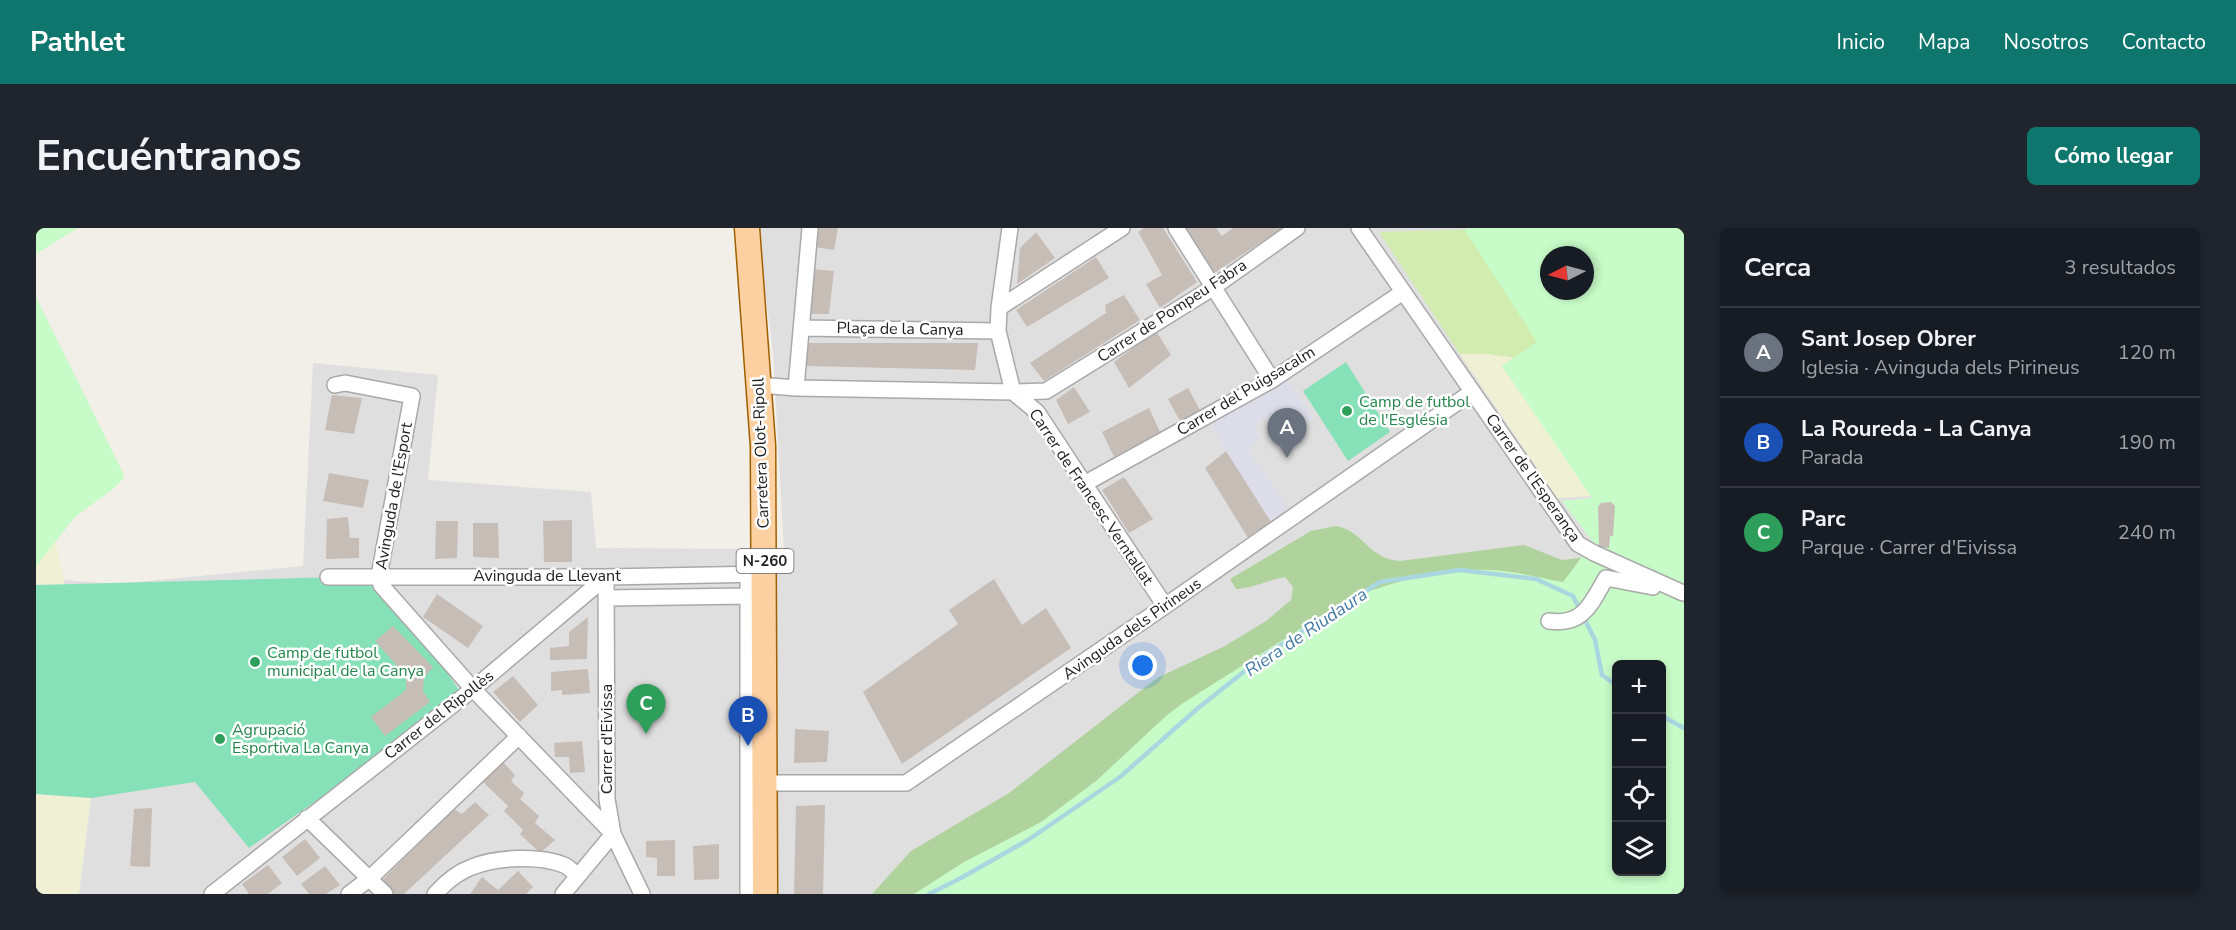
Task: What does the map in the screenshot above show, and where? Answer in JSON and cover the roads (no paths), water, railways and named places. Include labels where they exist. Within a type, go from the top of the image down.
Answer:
[{"type":"main road","name":"Carretera Olot-Ripoll","points":[[747,228],[763,446],[756,574],[765,783],[765,894]]},
{"type":"street","points":[[796,388],[810,228]]},
{"type":"street","points":[[1010,228],[998,331],[1013,392]]},
{"type":"street","points":[[999,308],[1122,228]]},
{"type":"street","points":[[1176,228],[1272,380]]},
{"type":"street","name":"Carrer de Pompeu Fabra","points":[[1046,391],[1214,287],[1297,228]]},
{"type":"street","name":"Carrer de l'Esperança","points":[[1359,228],[1578,544],[1684,593]]},
{"type":"street","name":"Carrer del Puigsacalm","points":[[1084,484],[1272,380],[1403,292]]},
{"type":"street","name":"Plaça de la Canya","points":[[801,328],[998,331]]},
{"type":"street","name":"Avinguda de l'Esport","points":[[335,385],[345,383],[412,396],[379,576],[381,585],[473,689],[613,834]]},
{"type":"street","name":"Carrer de Francesc Verntallat","points":[[760,385],[796,388],[1046,391]]},
{"type":"street","name":"Carrer de Francesc Verntallat","points":[[1013,392],[1037,412],[1165,606]]},
{"type":"street","name":"Avinguda dels Pirineus","points":[[765,783],[906,783],[1472,392]]},
{"type":"street","points":[[748,894],[748,596],[756,574]]},
{"type":"street","name":"Avinguda de Llevant","points":[[328,577],[606,577],[756,574]]},
{"type":"street","name":"Carrer d'Eivissa","points":[[606,577],[607,799],[613,834],[642,894]]},
{"type":"street","name":"Carrer del Ripollès","points":[[212,894],[473,689],[606,577]]},
{"type":"street","points":[[1549,621],[1562,623],[1573,620],[1589,608],[1606,579],[1684,593]]},
{"type":"street","name":"Avinguda de Llevant","points":[[606,598],[748,596]]},
{"type":"street","points":[[349,894],[369,879],[519,736]]},
{"type":"street","points":[[307,819],[385,894]]},
{"type":"street","points":[[563,894],[613,834]]},
{"type":"street","points":[[435,894],[442,886],[473,866],[500,860],[532,858],[565,865],[578,876]]},
{"type":"waterway","name":"Riera de Riudaura","points":[[929,894],[1028,840],[1120,777],[1197,709],[1265,655],[1380,582],[1460,570],[1536,579],[1573,596],[1595,640],[1602,675],[1612,682]]},
{"type":"waterway","name":"Riera de Riudaura","points":[[1666,718],[1684,728]]},
{"type":"place","name":"Camp de futbol de l'Església","points":[[1347,411]]},
{"type":"place","name":"Sant Josep Obrer","points":[[1287,458]]},
{"type":"place","name":"Camp de futbol municipal de la Canya","points":[[255,662]]},
{"type":"place","name":"Parc","points":[[646,734]]},
{"type":"place","name":"Agrupació Esportiva La Canya","points":[[220,739]]},
{"type":"place","name":"La Roureda - La Canya","points":[[748,746]]}]
